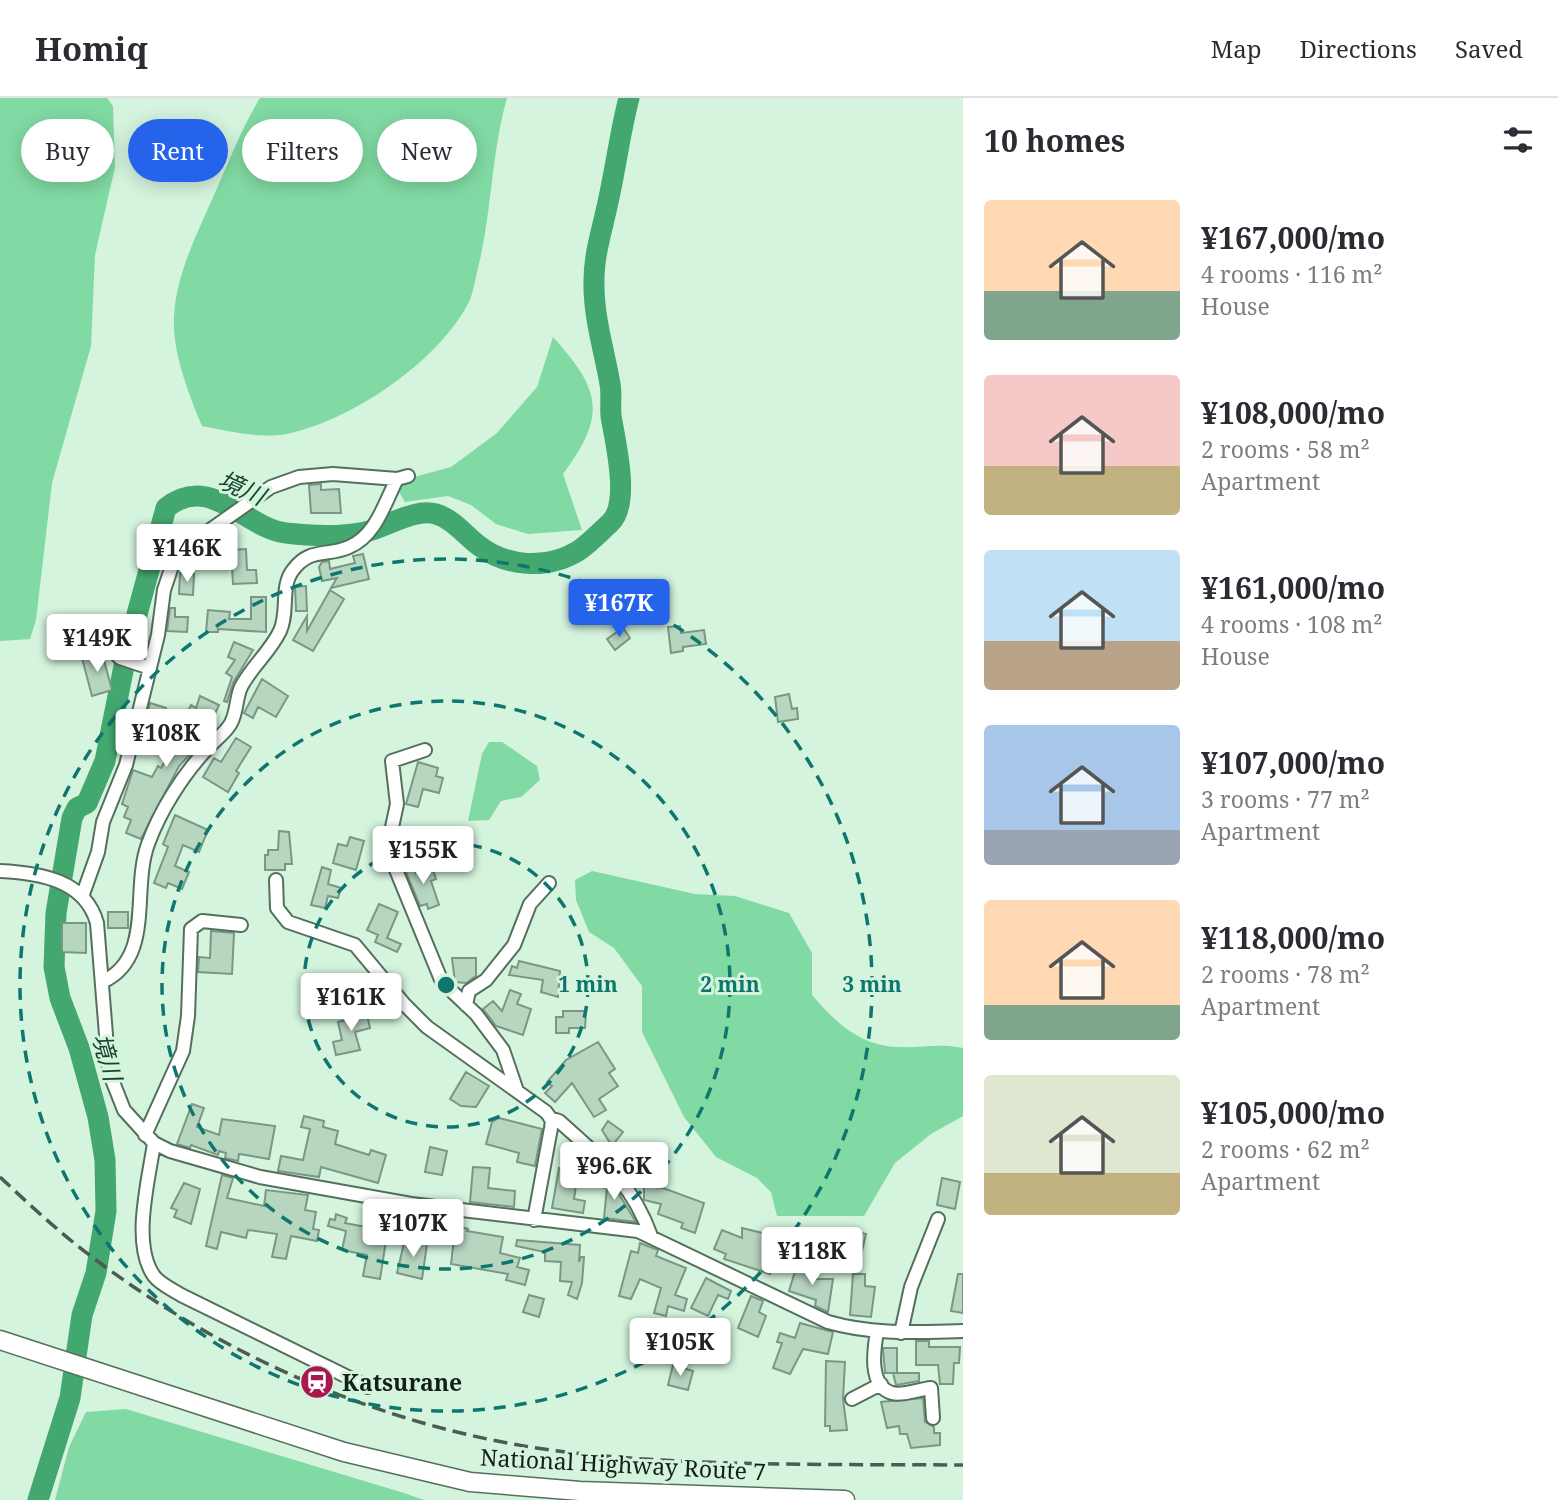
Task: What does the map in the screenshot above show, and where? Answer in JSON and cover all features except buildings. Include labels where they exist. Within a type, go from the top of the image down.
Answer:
[{"type":"highway","name":"National Highway Route 7","points":[[0,1340],[344,1452],[470,1482],[580,1491],[845,1500]]},
{"type":"street","points":[[83,894],[98,852],[103,822],[126,765],[159,635],[164,590],[176,554],[271,487],[299,477],[333,474],[403,478],[365,536],[349,547],[302,558],[290,573],[282,627],[274,644],[256,663],[241,689],[231,723],[204,751],[177,789],[148,843],[138,892],[138,933],[129,962],[114,977],[103,982]]},
{"type":"street","points":[[108,646],[125,660],[150,668]]},
{"type":"street","points":[[425,750],[392,761],[397,804],[388,846],[442,982],[466,1004],[503,1050],[517,1091]]},
{"type":"street","points":[[0,871],[42,877],[67,886],[83,894],[92,905],[97,923],[109,1072],[124,1110],[150,1139],[260,1177],[411,1205],[638,1231],[828,1322],[901,1333],[963,1331]]},
{"type":"street","points":[[276,880],[277,908],[288,922],[355,945],[404,1005],[427,1027],[550,1118],[559,1121],[620,1176],[641,1207],[651,1236]]},
{"type":"street","points":[[466,1004],[469,991],[486,980],[514,945],[530,904],[549,883]]},
{"type":"street","points":[[241,925],[202,921],[191,929],[188,1016],[183,1051],[150,1139],[143,1244],[155,1278],[181,1295],[368,1387]]},
{"type":"street","points":[[534,1220],[550,1118]]},
{"type":"street","points":[[901,1333],[911,1287],[938,1219]]},
{"type":"street","points":[[877,1331],[874,1364],[881,1384],[890,1393],[897,1394],[931,1388],[933,1418]]},
{"type":"street","points":[[852,1399],[881,1384]]},
{"type":"green space","points":[[0,98],[107,98],[113,106],[113,119],[21,119],[21,182],[112,182],[95,255],[91,346],[52,483],[36,620],[30,639],[0,641]]},
{"type":"green space","points":[[260,98],[507,98],[474,287],[469,302],[455,324],[437,346],[415,366],[365,402],[312,427],[266,436],[202,426],[182,373],[174,330],[176,301],[188,254],[220,182],[228,182],[228,163],[242,132],[242,182],[363,182],[363,119],[249,119]]},
{"type":"green space","points":[[553,337],[581,372],[589,388],[592,403],[592,419],[587,435],[563,474],[582,530],[528,534],[496,524],[471,505],[448,496],[405,502],[399,492],[403,480],[451,467],[497,433],[537,387]]},
{"type":"green space","points":[[489,742],[502,742],[537,766],[540,780],[521,797],[501,801],[489,820],[468,821],[482,754]]},
{"type":"green space","points":[[592,871],[695,894],[735,896],[789,913],[812,953],[812,995],[849,1031],[884,1046],[963,1048],[963,1116],[931,1134],[895,1163],[864,1216],[777,1216],[771,1192],[757,1178],[716,1157],[684,1117],[642,1032],[642,986],[614,948],[589,932],[576,900],[575,880]]},
{"type":"green space","points":[[126,1409],[424,1500],[55,1500],[69,1447],[86,1412]]},
{"type":"waterway","name":"境川","points":[[38,1500],[70,1398],[82,1315],[96,1273],[106,1211],[105,1160],[98,1117],[79,1048],[60,998],[54,967],[56,913],[72,818],[77,808],[87,803],[105,761],[127,651],[166,508],[182,499],[198,496],[227,505],[271,529],[315,535],[365,532],[410,516],[436,514],[453,523],[489,552],[514,562],[553,561],[578,551],[590,541],[610,523],[620,502],[620,472],[611,416],[611,388],[597,319],[594,270],[629,98]]},
{"type":"railway","points":[[0,1177],[96,1260],[148,1297],[203,1330],[319,1387],[441,1428],[503,1442],[615,1457],[764,1464],[963,1465]]},
{"type":"place","name":"Katsurane","points":[[317,1382]]}]
